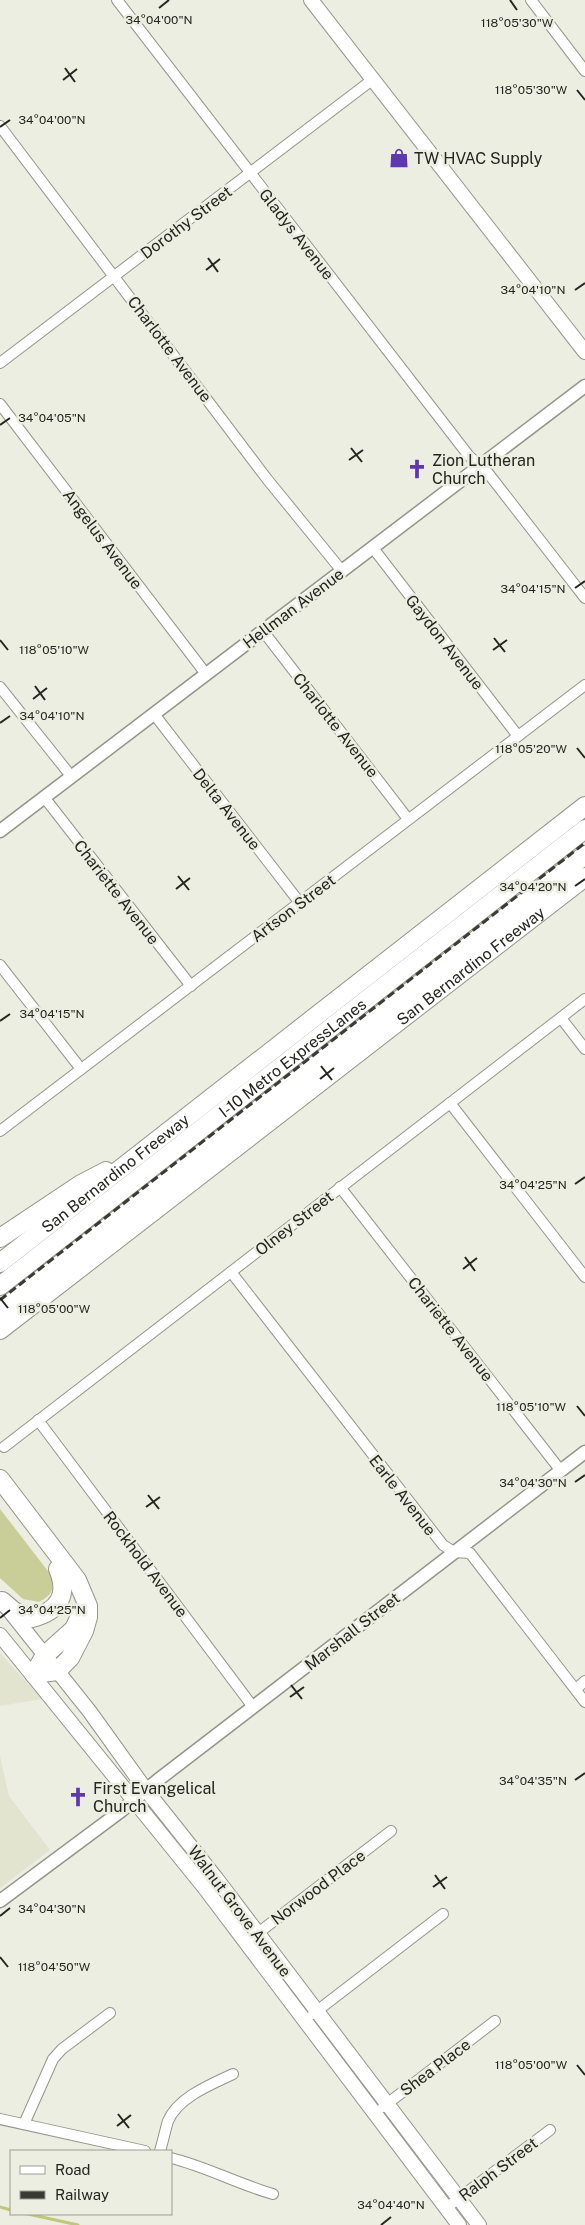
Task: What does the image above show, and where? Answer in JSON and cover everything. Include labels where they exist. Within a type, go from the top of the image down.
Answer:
[{"type":"highway","name":"San Bernardino Freeway","points":[[0,1263],[585,806]]},
{"type":"highway","name":"I-10 Metro ExpressLanes","points":[[0,1286],[585,829]]},
{"type":"highway","name":"I-10 Metro ExpressLanes","points":[[0,1310],[585,855]]},
{"type":"highway","name":"San Bernardino Freeway","points":[[0,1330],[585,877]]},
{"type":"highway","points":[[0,1238],[81,1184],[145,1151]]},
{"type":"highway","points":[[0,1345],[47,1295]]},
{"type":"highway","points":[[0,1479],[77,1580],[88,1606],[88,1617],[77,1646],[70,1658],[57,1671],[34,1674]]},
{"type":"highway","points":[[0,1490],[58,1568],[77,1598],[80,1615],[74,1629],[45,1655],[34,1674]]},
{"type":"highway","points":[[1,1600],[16,1612],[32,1618],[49,1611],[61,1599],[64,1588],[58,1568]]},
{"type":"main road","points":[[311,0],[585,352]]},
{"type":"main road","name":"Walnut Grove Avenue","points":[[1,1600],[258,1933],[478,2225]]},
{"type":"main road","name":"Walnut Grove Avenue","points":[[0,1635],[34,1674],[134,1799],[245,1942],[459,2225]]},
{"type":"street","name":"Gladys Avenue","points":[[117,0],[469,456],[488,473],[585,598]]},
{"type":"street","points":[[531,0],[585,71]]},
{"type":"street","name":"Dorothy Street","points":[[0,363],[372,80]]},
{"type":"street","name":"Charlotte Avenue","points":[[0,126],[272,485],[342,570]]},
{"type":"street","name":"Hellman Avenue","points":[[0,831],[585,386]]},
{"type":"street","name":"Angelus Avenue","points":[[0,404],[206,674]]},
{"type":"street","name":"Gaydon Avenue","points":[[373,548],[518,736]]},
{"type":"street","name":"Charlotte Avenue","points":[[263,631],[408,819]]},
{"type":"street","name":"Artson Street","points":[[0,1131],[585,685]]},
{"type":"street","points":[[0,687],[71,776]]},
{"type":"street","name":"Delta Avenue","points":[[154,714],[300,903]]},
{"type":"street","name":"Chariette Avenue","points":[[44,797],[191,986]]},
{"type":"street","points":[[0,965],[81,1069]]},
{"type":"street","name":"Olney Street","points":[[4,1447],[585,1000]]},
{"type":"street","points":[[561,1018],[585,1049]]},
{"type":"street","points":[[450,1103],[585,1277]]},
{"type":"street","name":"Chariette Avenue","points":[[340,1187],[561,1471]]},
{"type":"street","name":"Earle Avenue","points":[[231,1272],[443,1545],[454,1552],[470,1553],[585,1702]]},
{"type":"street","name":"Rockhold Avenue","points":[[38,1420],[253,1707]]},
{"type":"street","name":"Marshall Street","points":[[0,1901],[585,1452]]},
{"type":"street","points":[[576,1689],[585,1681]]},
{"type":"street","name":"Norwood Place","points":[[245,1942],[391,1831]]},
{"type":"street","points":[[304,2021],[443,1914]]},
{"type":"street","points":[[24,2124],[53,2059],[62,2049],[110,2013]]},
{"type":"street","name":"Shea Place","points":[[374,2114],[495,2021]]},
{"type":"street","points":[[160,2150],[173,2112],[185,2101],[233,2074]]},
{"type":"street","points":[[0,2119],[141,2150]]},
{"type":"street","name":"Ralph Street","points":[[446,2208],[550,2130]]},
{"type":"street","points":[[172,2158],[195,2164],[240,2184],[273,2194]]},
{"type":"shaded area","points":[[0,1653],[42,1699],[0,1706]]},
{"type":"shaded area","points":[[0,1756],[9,1796],[50,1850],[0,1888]]},
{"type":"green space","points":[[0,1509],[51,1575],[53,1584],[50,1594],[39,1602],[23,1599],[0,1578]]},
{"type":"waterway","points":[[0,2207],[10,2210]]},
{"type":"waterway","points":[[33,2215],[78,2225]]},
{"type":"railway","points":[[0,1300],[585,843]]},
{"type":"place","name":"TW HVAC Supply","points":[[399,158]]},
{"type":"place","name":"Zion Lutheran Church","points":[[417,469]]},
{"type":"place","name":"First Evangelical Church","points":[[78,1797]]}]
